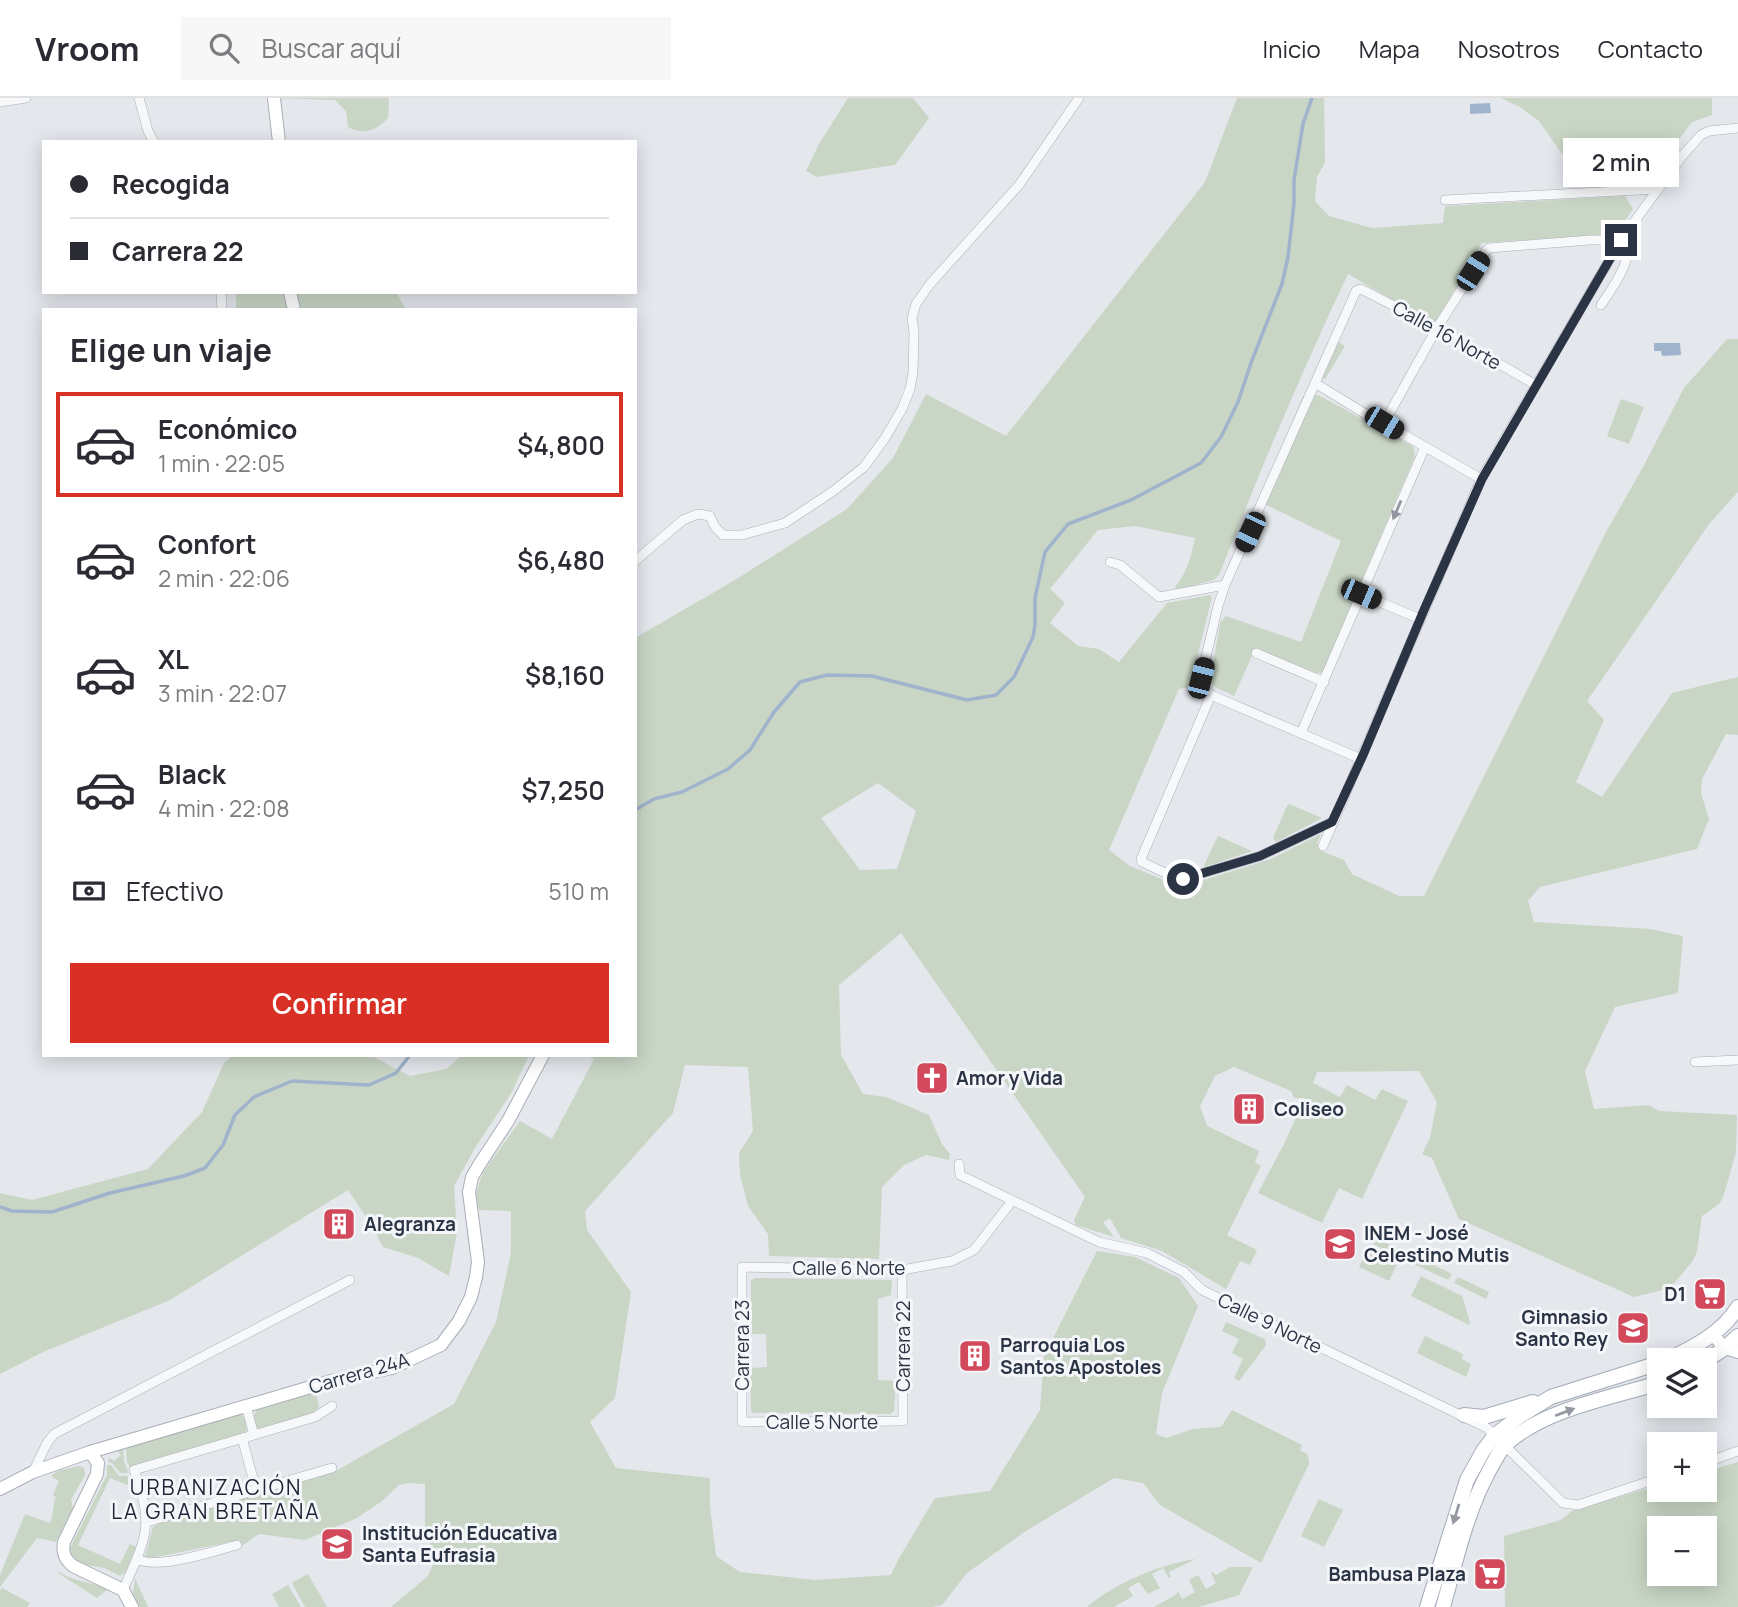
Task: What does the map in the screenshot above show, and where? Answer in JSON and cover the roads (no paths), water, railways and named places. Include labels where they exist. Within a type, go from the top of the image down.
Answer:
[{"type":"main road","points":[[1691,1348],[1731,1318],[1738,1307]]},
{"type":"main road","points":[[1731,1350],[1738,1336]]},
{"type":"main road","points":[[1464,1415],[1484,1418],[1647,1367]]},
{"type":"main road","points":[[1427,1607],[1467,1480],[1483,1451],[1500,1440],[1577,1407],[1647,1387]]},
{"type":"main road","points":[[1443,1607],[1473,1503],[1496,1458],[1500,1440],[1520,1416],[1551,1397]]},
{"type":"street","points":[[0,103],[26,98]]},
{"type":"street","points":[[139,98],[153,140]]},
{"type":"street","points":[[274,98],[279,140]]},
{"type":"street","points":[[637,559],[683,520],[698,514],[710,516],[723,536],[742,535],[785,523],[864,467],[902,409],[909,389],[913,373],[912,317],[916,304],[930,284],[1019,185],[1079,98]]},
{"type":"street","points":[[1323,846],[1482,479],[1536,385],[1621,240],[1692,142],[1709,131],[1738,128]]},
{"type":"street","points":[[1445,200],[1657,189]]},
{"type":"street","points":[[1601,305],[1619,280],[1628,259],[1632,244],[1632,225]]},
{"type":"street","points":[[1384,423],[1437,328],[1485,252],[1495,247],[1621,240]]},
{"type":"street","name":"Calle 16 Norte","points":[[1315,383],[1356,291],[1362,289],[1536,385]]},
{"type":"street","points":[[1361,759],[1204,690],[1201,678],[1225,585],[1315,383],[1482,479]]},
{"type":"street","points":[[1301,733],[1424,447]]},
{"type":"street","points":[[1110,562],[1120,565],[1159,597],[1225,585]]},
{"type":"street","points":[[1361,594],[1420,619]]},
{"type":"street","points":[[1256,653],[1324,681]]},
{"type":"street","points":[[1211,695],[1142,862],[1183,879],[1260,856],[1332,822]]},
{"type":"street","name":"Carrera 24A","points":[[0,1489],[33,1472],[90,1452],[331,1381],[392,1368],[441,1345],[459,1321],[471,1297],[476,1276],[478,1262],[469,1192],[472,1177],[508,1121],[542,1057]]},
{"type":"street","points":[[1695,1062],[1738,1060]]},
{"type":"street","name":"Calle 9 Norte","points":[[960,1164],[960,1175],[1012,1201],[1099,1242],[1147,1253],[1184,1272],[1202,1290],[1464,1415],[1487,1428],[1563,1503],[1578,1504],[1647,1482]]},
{"type":"street","name":"Calle 6 Norte","points":[[742,1267],[902,1270],[953,1261],[974,1250],[1012,1201]]},
{"type":"street","name":"Carrera 23","points":[[741,1422],[742,1267]]},
{"type":"street","name":"Carrera 22","points":[[902,1270],[903,1421]]},
{"type":"street","points":[[33,1472],[54,1434],[350,1280]]},
{"type":"street","points":[[1712,1334],[1731,1350]]},
{"type":"street","points":[[246,1406],[254,1435]]},
{"type":"street","points":[[123,1590],[137,1559],[147,1522],[143,1494],[134,1470],[314,1417],[332,1406]]},
{"type":"street","name":"Calle 5 Norte","points":[[741,1422],[903,1421]]},
{"type":"street","points":[[242,1438],[256,1489]]},
{"type":"street","points":[[1717,1458],[1738,1451]]},
{"type":"street","points":[[90,1452],[98,1463],[97,1474],[62,1549],[66,1560],[73,1566],[123,1590],[132,1607]]},
{"type":"street","points":[[147,1522],[332,1468]]},
{"type":"street","points":[[137,1559],[163,1563],[237,1545]]},
{"type":"water","points":[[1490,103],[1491,113],[1470,114],[1470,104]]},
{"type":"water","points":[[1654,343],[1680,343],[1681,355],[1662,356],[1661,351],[1654,351]]},
{"type":"waterway","points":[[637,809],[654,799],[682,792],[728,769],[750,750],[774,712],[800,682],[827,675],[872,676],[967,700],[996,695],[1014,677],[1033,637],[1035,598],[1045,552],[1068,524],[1131,500],[1201,463],[1221,437],[1238,402],[1282,284],[1288,257],[1294,180],[1303,124],[1312,98]]},
{"type":"waterway","points":[[0,1207],[12,1211],[52,1212],[110,1193],[184,1176],[205,1168],[223,1145],[235,1115],[254,1097],[292,1081],[369,1085],[396,1073],[408,1057]]},
{"type":"place","name":"Amor y Vida","points":[[932,1078]]},
{"type":"place","name":"Coliseo","points":[[1249,1109]]},
{"type":"place","name":"Alegranza","points":[[339,1224]]},
{"type":"place","name":"INEM - José Celestino Mutis","points":[[1340,1244]]},
{"type":"place","name":"D1","points":[[1710,1294]]},
{"type":"place","name":"Gimnasio Santo Rey","points":[[1633,1328]]},
{"type":"place","name":"Parroquia Los Santos Apostoles","points":[[975,1356]]},
{"type":"place","name":"Institución Educativa Santa Eufrasia","points":[[337,1544]]},
{"type":"place","name":"Bambusa Plaza","points":[[1490,1574]]},
{"type":"district","name":"URBANIZACIÓN LA GRAN BRETAÑA","points":[[216,1500]]}]
